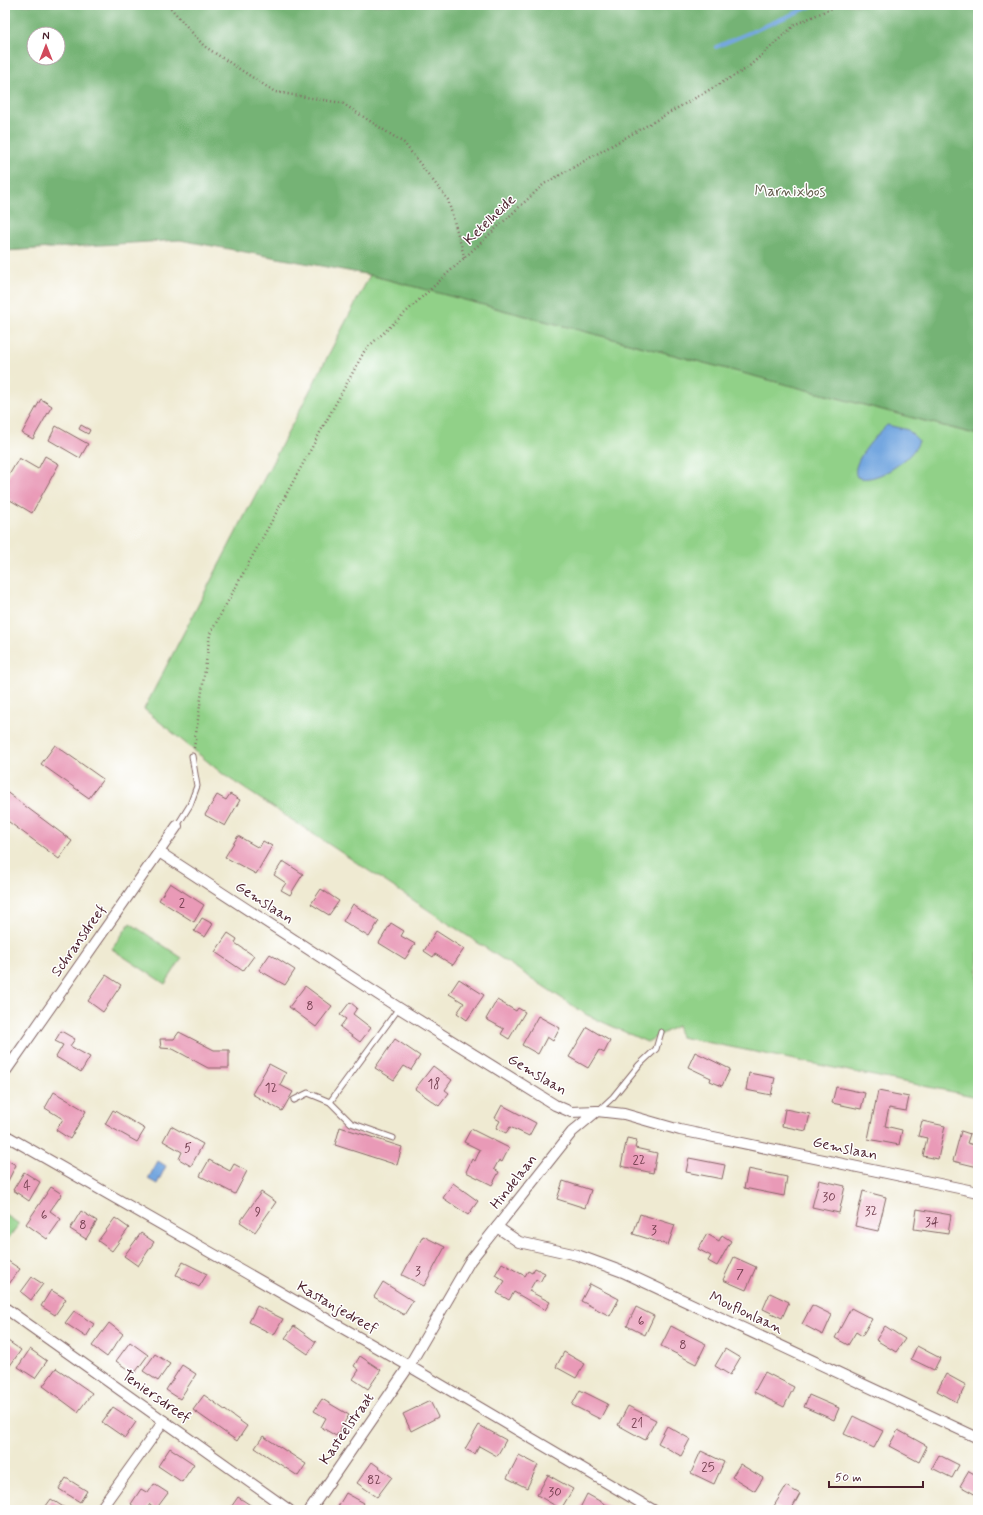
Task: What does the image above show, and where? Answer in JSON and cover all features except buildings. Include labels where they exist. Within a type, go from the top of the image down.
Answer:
[{"type":"street","name":"Schransdreef","points":[[5,1072],[177,826]]},
{"type":"street","name":"Gemslaan","points":[[159,852],[399,1008],[555,1105],[571,1112],[597,1111],[624,1114],[680,1130],[978,1192]]},
{"type":"street","name":"Hindelaan","points":[[409,1366],[470,1261],[572,1132],[597,1111]]},
{"type":"street","name":"Kastanjedreef","points":[[5,1135],[409,1366],[652,1510]]},
{"type":"street","name":"Mouflonlaan","points":[[497,1227],[519,1242],[577,1254],[623,1272],[978,1438]]},
{"type":"street","name":"Teniersdreef","points":[[5,1308],[289,1510]]},
{"type":"street","name":"Kasteelstraat","points":[[310,1510],[409,1366]]},
{"type":"street","points":[[100,1510],[164,1421]]},
{"type":"lane","points":[[177,826],[190,805],[197,786],[192,756]]},
{"type":"lane","points":[[330,1102],[399,1008]]},
{"type":"lane","name":"Hindelaan","points":[[597,1111],[613,1097],[639,1065],[656,1049],[661,1032]]},
{"type":"lane","points":[[294,1100],[308,1093],[330,1102],[351,1123],[393,1138]]},
{"type":"path","name":"Ketelheide","points":[[168,5],[204,46],[275,92],[342,103],[404,143],[448,200],[466,258],[544,184],[746,69],[796,24],[839,5]]},
{"type":"path","points":[[192,756],[210,634],[365,350],[466,258]]},
{"type":"green space","name":"Marnixbos","points":[[5,5],[978,5],[978,435],[370,275],[180,240],[5,251]]},
{"type":"green space","points":[[370,275],[978,435],[978,1097],[681,1037],[677,1026],[647,1042],[587,1015],[224,775],[144,709]]},
{"type":"green space","points":[[130,923],[182,958],[165,984],[112,949]]},
{"type":"green space","points":[[5,1214],[19,1224],[5,1243]]},
{"type":"water","points":[[887,425],[908,430],[919,441],[916,448],[902,462],[883,474],[874,477],[857,477],[857,464],[861,457],[871,442]]},
{"type":"water","points":[[158,1161],[166,1166],[157,1184],[148,1179]]},
{"type":"waterway","points":[[716,47],[814,5]]}]
